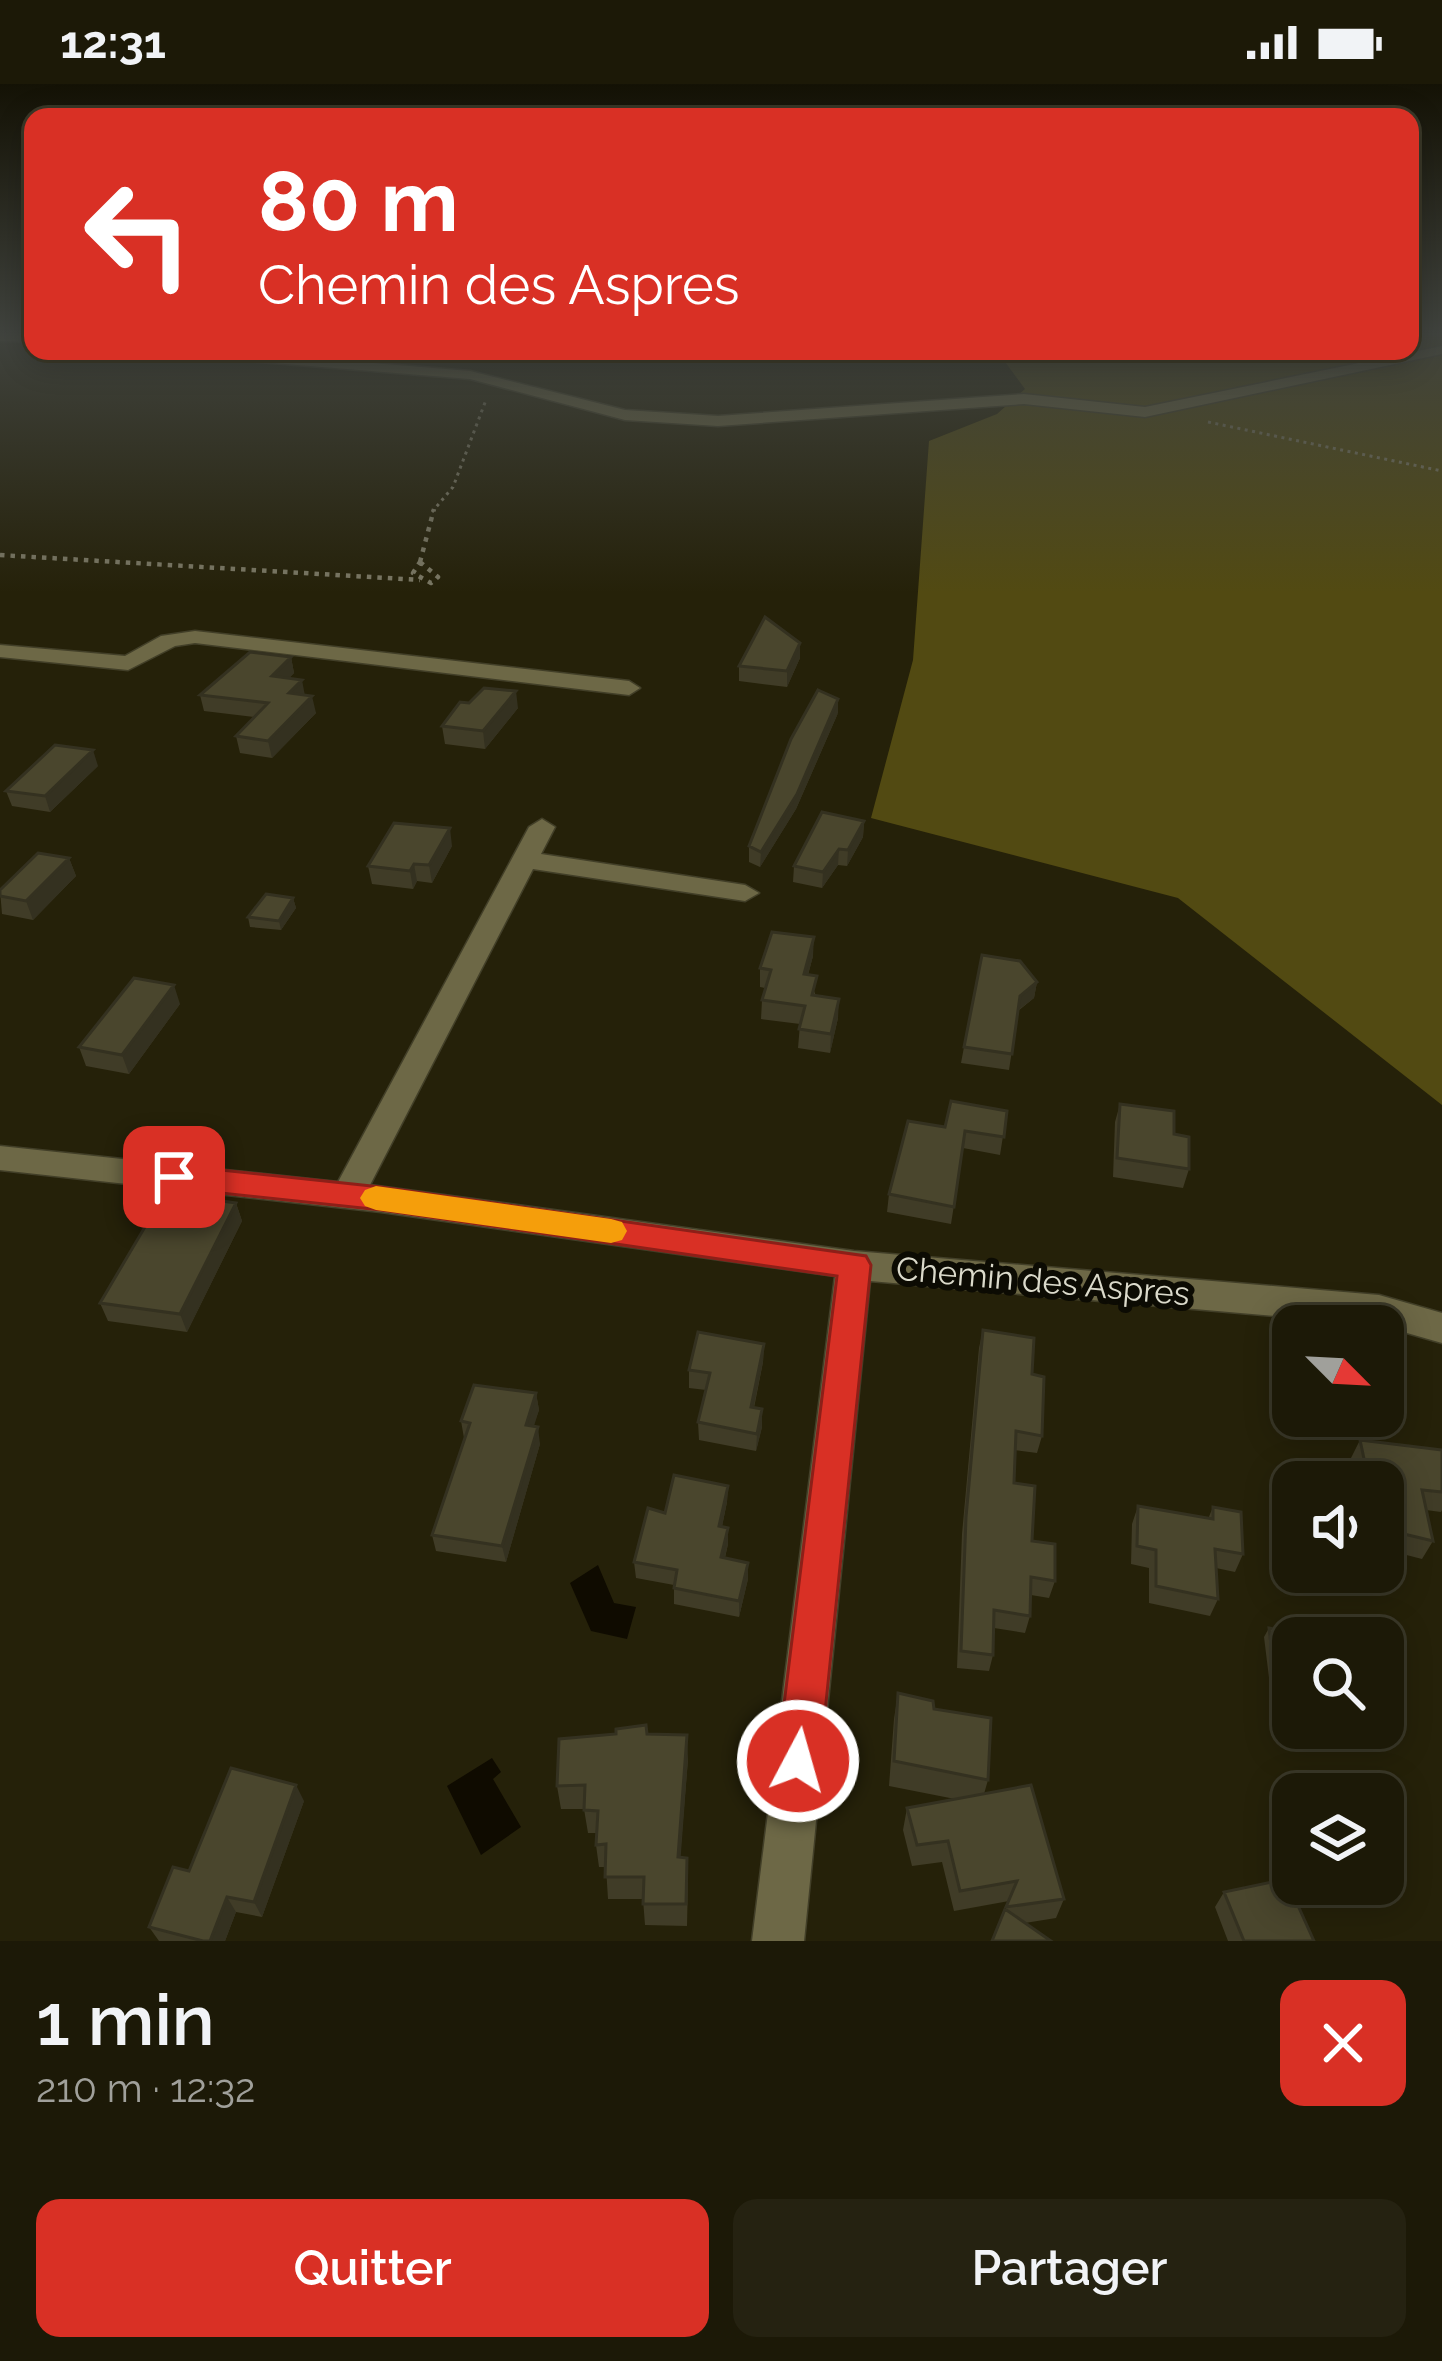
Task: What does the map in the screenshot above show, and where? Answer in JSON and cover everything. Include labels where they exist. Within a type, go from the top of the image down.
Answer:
[{"type":"street","points":[[662,420],[693,420]]},
{"type":"street","points":[[0,651],[128,663],[169,640],[195,637],[629,688]]},
{"type":"street","points":[[348,1195],[542,827]]},
{"type":"street","points":[[525,860],[745,893]]},
{"type":"street","name":"Chemin des Aspres","points":[[0,1158],[348,1195],[854,1265],[1379,1310],[1442,1328]]},
{"type":"street","points":[[778,1941],[854,1265]]},
{"type":"path","points":[[420,580],[413,573],[420,562],[429,515],[453,487],[478,420]]},
{"type":"path","points":[[1193,420],[1442,471]]},
{"type":"path","points":[[0,555],[431,583],[437,577],[420,562]]},
{"type":"shaded area","points":[[983,420],[1442,420],[1442,1105],[1178,898],[871,818],[913,660],[929,441]]},
{"type":"shaded area","points":[[598,1565],[614,1603],[636,1607],[627,1639],[591,1631],[570,1583]]},
{"type":"shaded area","points":[[492,1758],[501,1772],[493,1779],[521,1827],[481,1855],[447,1786]]},
{"type":"building","points":[[765,617],[800,643],[787,671],[739,666]]},
{"type":"building","points":[[250,652],[291,657],[272,676],[302,680],[289,693],[312,696],[268,741],[236,736],[268,703],[200,695]]},
{"type":"building","points":[[484,688],[516,691],[483,731],[442,726],[460,702],[469,703]]},
{"type":"building","points":[[818,690],[838,699],[797,794],[761,852],[749,846],[791,739]]},
{"type":"building","points":[[55,745],[93,750],[45,796],[6,791]]},
{"type":"building","points":[[822,812],[864,821],[848,850],[839,849],[823,872],[794,866]]},
{"type":"building","points":[[394,823],[450,828],[429,865],[414,864],[410,871],[368,866]]},
{"type":"building","points":[[38,853],[69,858],[26,901],[0,896],[0,890]]},
{"type":"building","points":[[266,894],[293,898],[279,921],[248,917]]},
{"type":"building","points":[[772,932],[814,937],[804,974],[817,976],[812,995],[839,999],[831,1034],[799,1029],[805,1006],[762,1000],[771,970],[760,968]]},
{"type":"building","points":[[982,955],[1020,961],[1037,982],[1020,996],[1012,1054],[964,1047]]},
{"type":"building","points":[[134,978],[174,985],[122,1055],[79,1047]]},
{"type":"building","points":[[951,1101],[1007,1111],[1004,1137],[965,1131],[954,1207],[889,1194],[908,1121],[945,1127]]},
{"type":"building","points":[[1120,1104],[1174,1111],[1174,1134],[1189,1137],[1189,1169],[1117,1158]]},
{"type":"building","points":[[165,1193],[236,1203],[180,1314],[100,1303]]},
{"type":"building","points":[[983,1330],[1034,1338],[1032,1374],[1044,1377],[1042,1436],[1016,1431],[1014,1483],[1035,1486],[1032,1541],[1055,1544],[1055,1581],[1031,1577],[1030,1616],[994,1610],[993,1655],[961,1651],[966,1517]]},
{"type":"building","points":[[698,1332],[764,1344],[751,1407],[762,1409],[757,1434],[698,1422],[710,1373],[689,1370]]},
{"type":"building","points":[[474,1385],[536,1393],[526,1425],[538,1427],[502,1546],[432,1535],[470,1423],[461,1421]]},
{"type":"building","points":[[1360,1440],[1442,1450],[1442,1492],[1422,1490],[1433,1541],[1404,1534],[1404,1461],[1364,1461]]},
{"type":"building","points":[[674,1475],[728,1486],[719,1526],[728,1528],[721,1557],[748,1563],[739,1601],[674,1588],[677,1570],[634,1562],[648,1508],[665,1513]]},
{"type":"building","points":[[1138,1506],[1213,1519],[1213,1507],[1241,1512],[1243,1554],[1215,1549],[1218,1599],[1156,1586],[1156,1550],[1137,1546]]},
{"type":"building","points":[[898,1693],[933,1701],[934,1709],[991,1718],[988,1780],[894,1761]]},
{"type":"building","points":[[646,1725],[647,1734],[687,1735],[678,1857],[687,1858],[686,1904],[643,1904],[644,1877],[605,1877],[606,1844],[596,1845],[598,1811],[584,1810],[585,1785],[557,1786],[559,1739],[616,1734],[616,1729]]},
{"type":"building","points":[[231,1768],[296,1785],[254,1902],[227,1897],[210,1941],[149,1927],[173,1867],[189,1871]]},
{"type":"building","points":[[1031,1785],[1064,1899],[1006,1907],[1017,1881],[960,1891],[948,1841],[917,1845],[907,1808]]},
{"type":"building","points":[[1272,1882],[1272,1905],[1298,1905],[1314,1941],[1244,1941],[1224,1892]]},
{"type":"building","points":[[1005,1909],[1051,1941],[992,1941]]},
{"type":"slow traffic","points":[[376,1198],[611,1231]]},
{"type":"route","points":[[174,1177],[381,1198],[854,1265],[798,1761]]}]
